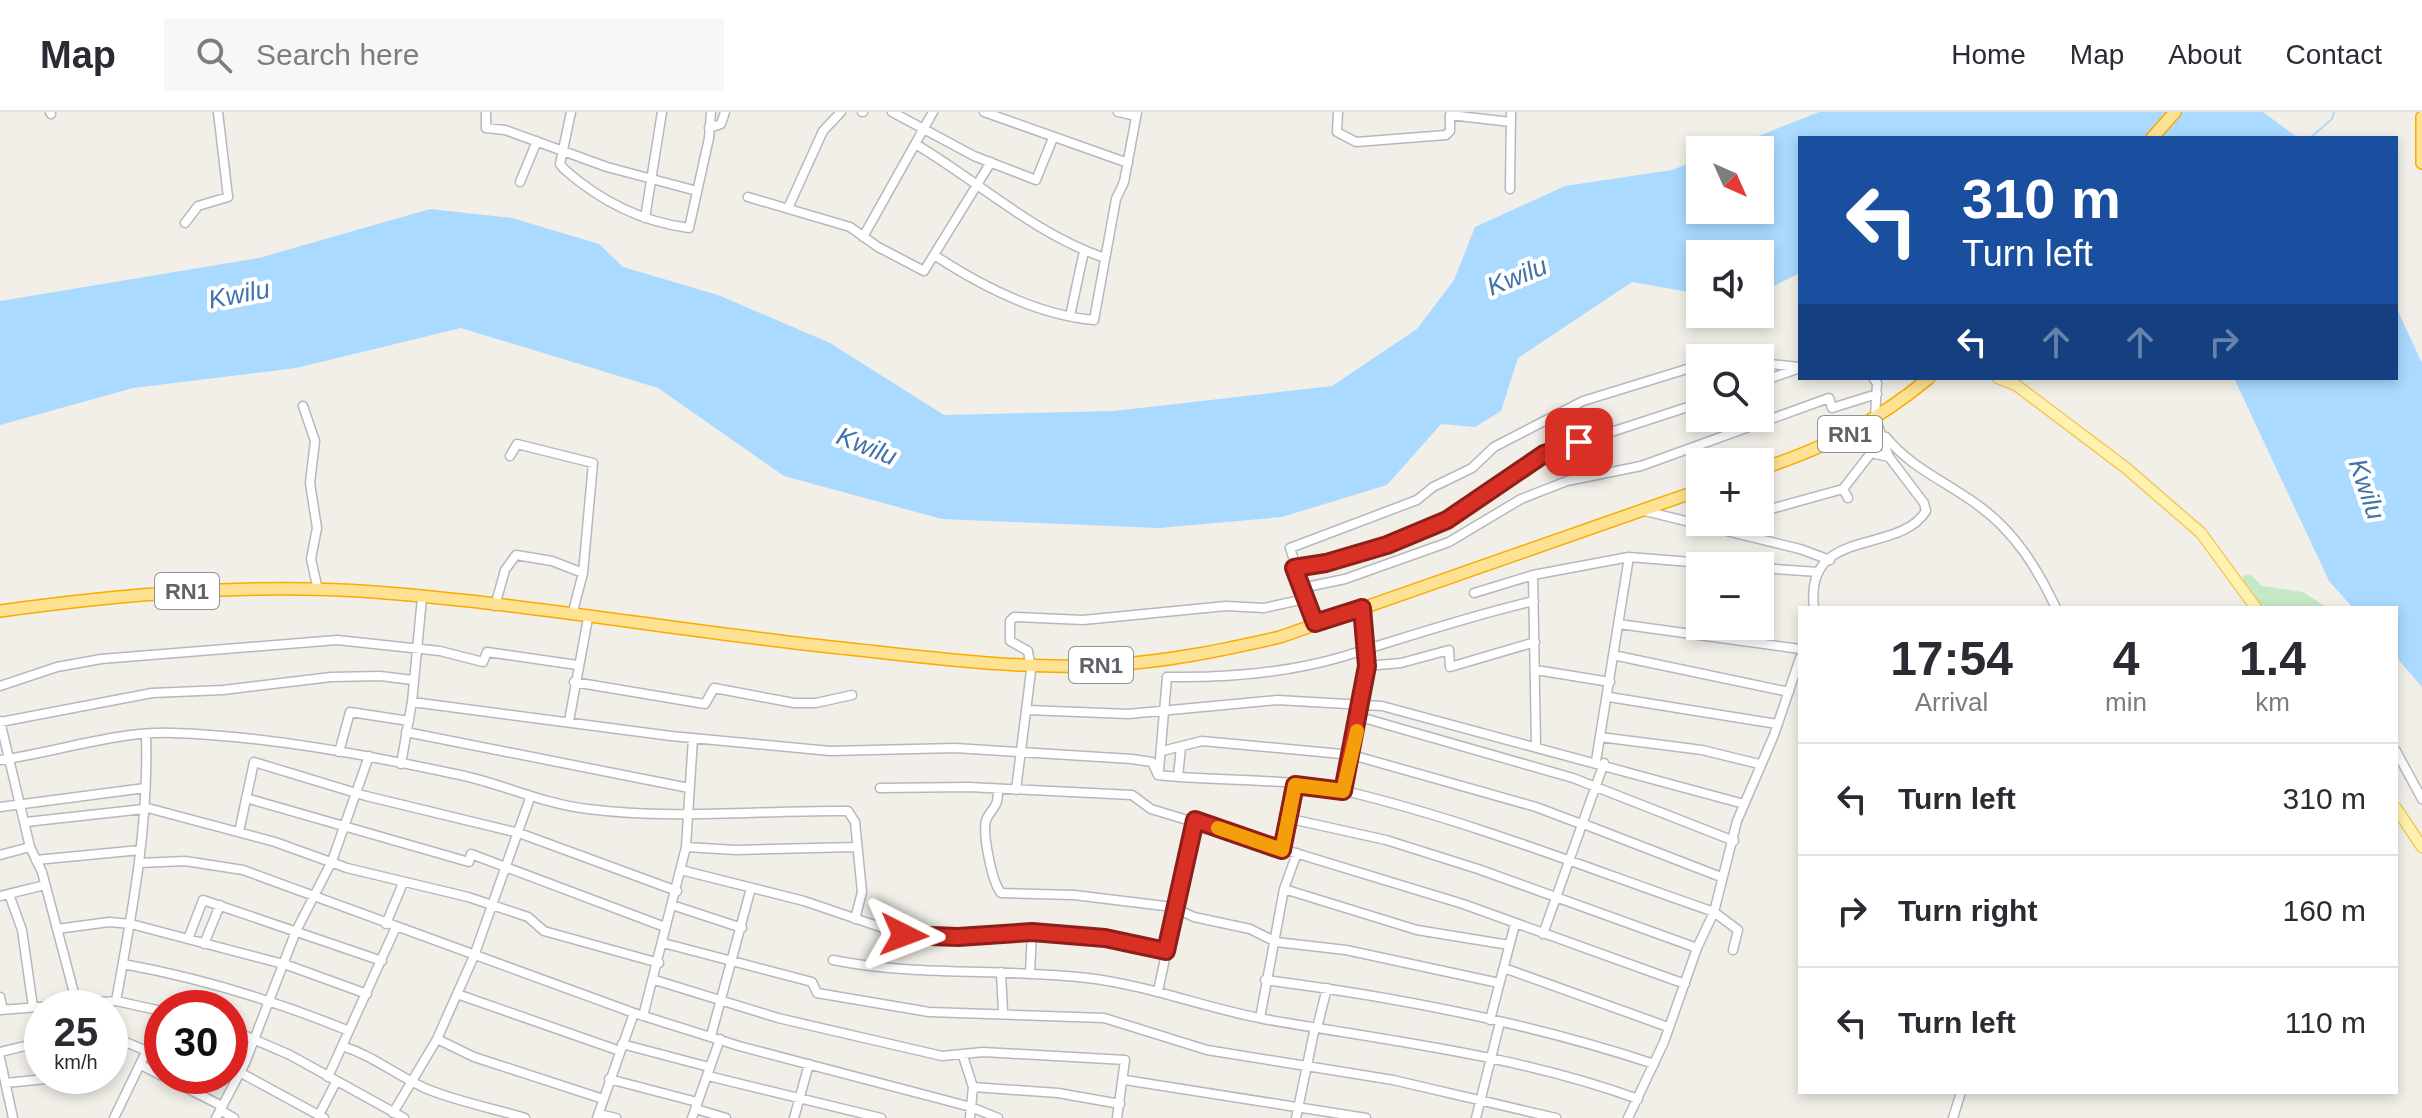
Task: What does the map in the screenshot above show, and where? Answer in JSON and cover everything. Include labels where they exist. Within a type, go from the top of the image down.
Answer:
[{"type":"highway","points":[[2154,136],[2175,112]]},
{"type":"highway","points":[[2422,117],[2422,163]]},
{"type":"highway","name":"RN1","points":[[1774,464],[1833,443],[1926,380]]},
{"type":"highway","name":"RN1","points":[[0,611],[156,593],[259,586],[495,606],[921,659],[1106,666],[1163,659],[1280,637],[1686,495]]},
{"type":"main road","points":[[2015,381],[2172,506],[2201,533],[2255,606]]},
{"type":"main road","points":[[2398,811],[2422,847]]},
{"type":"street","points":[[185,223],[198,206],[228,197],[218,112]]},
{"type":"street","points":[[486,112],[486,128],[697,191]]},
{"type":"street","points":[[571,112],[560,150],[560,164],[573,177],[624,209],[645,218],[689,228],[711,112]]},
{"type":"street","points":[[645,218],[654,179],[662,112]]},
{"type":"street","points":[[709,128],[721,124],[725,112]]},
{"type":"street","points":[[788,208],[823,131],[841,112]]},
{"type":"street","points":[[892,112],[991,162],[1036,180],[1053,138]]},
{"type":"street","points":[[863,237],[933,112]]},
{"type":"street","points":[[984,112],[1128,163]]},
{"type":"street","points":[[934,255],[973,280],[1010,297],[1070,316],[1094,320],[1116,199],[1128,163],[1136,114],[1118,112]]},
{"type":"street","points":[[1338,112],[1337,132],[1356,142],[1446,135],[1450,131],[1450,115],[1511,117],[1510,189]]},
{"type":"street","points":[[520,182],[537,141]]},
{"type":"street","points":[[917,145],[1084,251],[1105,258]]},
{"type":"street","points":[[748,197],[850,227],[924,271],[991,162]]},
{"type":"street","points":[[1070,316],[1084,251]]},
{"type":"street","points":[[1774,364],[1798,367]]},
{"type":"street","points":[[1774,377],[1798,368]]},
{"type":"street","points":[[1315,623],[1294,568],[1290,548],[1417,500],[1433,487],[1472,468],[1494,447],[1583,401],[1686,369]]},
{"type":"street","points":[[1814,606],[1812,593],[1818,572],[1830,560],[1849,547],[1908,526],[1923,516],[1924,503],[1889,457],[1875,417],[1877,394],[1874,380]]},
{"type":"street","points":[[1302,588],[1345,579],[1449,542],[1521,499],[1567,481],[1641,466],[1829,398],[1832,408],[1877,394]]},
{"type":"street","points":[[303,406],[315,441],[310,483],[317,528],[311,559],[318,590]]},
{"type":"street","points":[[1294,568],[1326,563],[1387,545],[1447,520],[1544,454],[1686,408]]},
{"type":"street","points":[[1881,429],[1924,473],[1977,504],[2009,530],[2055,606]]},
{"type":"street","points":[[510,456],[517,444],[593,463],[583,573],[572,615]]},
{"type":"street","points":[[1774,508],[1843,489],[1868,454],[1889,457]]},
{"type":"street","points":[[1843,489],[1848,498]]},
{"type":"street","points":[[1645,510],[1686,521]]},
{"type":"street","points":[[1745,536],[1800,549],[1830,560]]},
{"type":"street","points":[[495,606],[505,570],[516,555],[552,561],[583,573]]},
{"type":"street","points":[[1543,934],[1595,786],[1629,557]]},
{"type":"street","points":[[1474,593],[1533,575],[1629,557],[1686,562]]},
{"type":"street","points":[[1774,569],[1818,572]]},
{"type":"street","points":[[1533,575],[1536,746]]},
{"type":"street","points":[[401,764],[412,702],[422,598]]},
{"type":"street","points":[[1016,790],[1028,710],[1031,664],[1028,651],[1010,641],[1010,621],[1014,617],[1083,620],[1226,606],[1264,608],[1305,599]]},
{"type":"street","points":[[1158,775],[1167,677],[1278,670],[1534,601]]},
{"type":"street","points":[[1343,791],[1360,717],[1367,666],[1362,608]]},
{"type":"street","points":[[569,721],[588,618]]},
{"type":"street","points":[[1619,624],[1798,649]]},
{"type":"street","points":[[0,686],[57,667],[127,657],[337,640],[417,648],[483,662],[487,652],[577,665]]},
{"type":"street","points":[[1367,666],[1401,663],[1449,650],[1450,667],[1535,642]]},
{"type":"street","points":[[1613,655],[1789,692]]},
{"type":"street","points":[[1628,1118],[1654,1064],[1697,948],[1714,912],[1721,877],[1744,804],[1798,664]]},
{"type":"street","points":[[1536,670],[1610,682]]},
{"type":"street","points":[[73,990],[45,885],[30,847],[26,822],[4,759],[0,722],[152,693],[223,690],[331,677],[380,676],[413,680]]},
{"type":"street","points":[[574,682],[705,704],[714,688],[794,703],[816,703],[852,695]]},
{"type":"street","points":[[1609,697],[1777,724]]},
{"type":"street","points":[[1028,710],[1128,714],[1277,700],[1382,706],[1600,762],[1744,804]]},
{"type":"street","points":[[412,702],[693,738],[830,751],[955,748],[1132,759],[1152,762],[1158,775]]},
{"type":"street","points":[[339,752],[347,713],[409,721]]},
{"type":"street","points":[[1360,717],[1595,786],[1734,841]]},
{"type":"street","points":[[406,732],[689,788]]},
{"type":"street","points":[[4,759],[146,735],[199,735],[369,756],[463,776],[530,798],[586,809],[689,816],[848,811],[854,817],[862,892],[855,919]]},
{"type":"street","points":[[118,990],[139,863],[146,735]]},
{"type":"street","points":[[1600,737],[1702,750],[1759,764]]},
{"type":"street","points":[[616,1118],[598,1116],[621,1047],[655,980],[686,847],[693,738]]},
{"type":"street","points":[[1162,751],[1202,741],[1352,755],[1536,807],[1721,877]]},
{"type":"street","points":[[1178,777],[1181,747]]},
{"type":"street","points":[[2398,755],[2422,799]]},
{"type":"street","points":[[248,1054],[281,964],[332,861],[369,756]]},
{"type":"street","points":[[239,832],[254,762],[356,793],[519,833],[677,891]]},
{"type":"street","points":[[1158,775],[1343,791],[1462,825],[1714,912],[1738,930],[1733,950]]},
{"type":"street","points":[[1282,850],[1291,819],[1295,785]]},
{"type":"street","points":[[0,807],[145,788]]},
{"type":"street","points":[[880,788],[1132,795],[1151,809],[1463,904],[1685,984]]},
{"type":"street","points":[[998,790],[998,805],[986,822],[991,869],[1001,893],[1074,895],[1173,907],[1194,917],[1250,929],[1276,942],[1346,950],[1499,983]]},
{"type":"street","points":[[246,798],[469,862],[471,854],[665,927]]},
{"type":"street","points":[[393,1113],[437,1039],[474,956],[495,905],[530,798]]},
{"type":"street","points":[[26,822],[144,808],[239,832],[403,883],[495,905],[528,917],[544,931],[659,963]]},
{"type":"street","points":[[1291,819],[1386,840],[1556,896],[1697,948]]},
{"type":"street","points":[[1158,991],[1173,907],[1195,820]]},
{"type":"street","points":[[0,855],[30,847]]},
{"type":"street","points":[[686,847],[736,850],[855,847]]},
{"type":"street","points":[[36,860],[140,850]]},
{"type":"street","points":[[1260,1018],[1284,889],[1297,853]]},
{"type":"street","points":[[139,863],[218,864],[316,895],[391,926],[639,1015],[971,1107],[998,1118]]},
{"type":"street","points":[[681,870],[804,901],[904,935],[958,937],[1032,932],[1105,938],[1166,951]]},
{"type":"street","points":[[248,1076],[321,1117],[342,1046],[382,961],[403,883]]},
{"type":"street","points":[[31,990],[22,930],[4,895],[45,885]]},
{"type":"street","points":[[695,1110],[709,1072],[751,888]]},
{"type":"street","points":[[1284,889],[1417,930],[1509,945]]},
{"type":"street","points":[[188,939],[203,900],[382,961]]},
{"type":"street","points":[[204,944],[220,905]]},
{"type":"street","points":[[672,905],[742,928]]},
{"type":"street","points":[[57,929],[109,922],[131,924],[281,964],[367,994]]},
{"type":"street","points":[[1490,1020],[1515,924]]},
{"type":"street","points":[[1030,973],[1032,932]]},
{"type":"street","points":[[663,943],[812,982],[817,993],[929,1012],[1003,1012],[1120,1021],[1207,1050],[1482,1099],[1556,1118]]},
{"type":"street","points":[[833,960],[888,970],[1030,973],[1158,991],[1260,1018],[1493,1060],[1601,1086],[1638,1099]]},
{"type":"street","points":[[123,964],[215,983],[349,1031]]},
{"type":"street","points":[[1504,968],[1668,1027]]},
{"type":"street","points":[[1001,972],[1003,1012]]},
{"type":"street","points":[[655,980],[778,1018],[927,1053],[963,1056],[983,1052],[1125,1060],[1125,1080],[1117,1118]]},
{"type":"street","points":[[1265,980],[1327,988],[1532,1027],[1654,1064]]},
{"type":"street","points":[[1296,1118],[1305,1066],[1327,988]]},
{"type":"street","points":[[457,994],[621,1047],[881,1118]]},
{"type":"street","points":[[0,997],[1,1010],[24,1008]]},
{"type":"street","points":[[1476,1118],[1493,1060],[1500,1022]]},
{"type":"street","points":[[248,1036],[404,1118]]},
{"type":"street","points":[[437,1039],[474,1057],[603,1099]]},
{"type":"street","points":[[342,1046],[377,1059],[411,1081],[464,1103],[525,1118]]},
{"type":"street","points":[[13,1118],[0,1055],[24,1048]]},
{"type":"street","points":[[963,1056],[973,1087],[970,1118]]},
{"type":"street","points":[[114,1118],[144,1058]]},
{"type":"street","points":[[794,1118],[809,1064]]},
{"type":"street","points":[[609,1079],[726,1118]]},
{"type":"street","points":[[1125,1080],[1366,1118]]},
{"type":"street","points":[[6,1083],[24,1081]]},
{"type":"street","points":[[973,1087],[1058,1093],[1120,1104]]},
{"type":"street","points":[[192,1094],[234,1118]]},
{"type":"street","points":[[1953,1118],[1960,1094]]},
{"type":"green space","points":[[2250,574],[2262,586],[2303,592],[2325,606],[2260,606],[2243,581],[2243,576]]},
{"type":"water","name":"Kwilu","points":[[1819,112],[2263,112],[2295,136],[1798,136],[1798,274],[1774,286],[1774,240],[1686,240],[1686,292],[1632,282],[1518,358],[1501,411],[1475,427],[1441,424],[1387,485],[1282,517],[1159,528],[942,519],[784,476],[658,388],[461,328],[296,368],[133,388],[0,425],[0,301],[259,258],[430,209],[512,218],[599,244],[623,267],[718,295],[830,343],[944,415],[1114,411],[1332,386],[1417,329],[1454,280],[1475,227],[1565,186],[1672,170],[1686,164],[1686,224],[1774,224],[1774,136],[1758,136]]},
{"type":"water","name":"Kwilu","points":[[2398,311],[2422,363],[2422,687],[2398,659],[2398,606],[2351,606],[2329,581],[2235,380],[2398,380]]},
{"type":"waterway","points":[[2312,136],[2332,119],[2334,112]]},
{"type":"slow traffic","points":[[1218,828],[1282,850],[1291,819],[1295,785],[1343,791],[1357,731]]},
{"type":"route","points":[[904,935],[958,937],[1032,932],[1105,938],[1166,951],[1173,907],[1195,820],[1282,850],[1291,819],[1295,785],[1343,791],[1360,717],[1367,666],[1362,608],[1315,623],[1294,568],[1326,563],[1387,545],[1447,520],[1544,454],[1579,442]]}]
